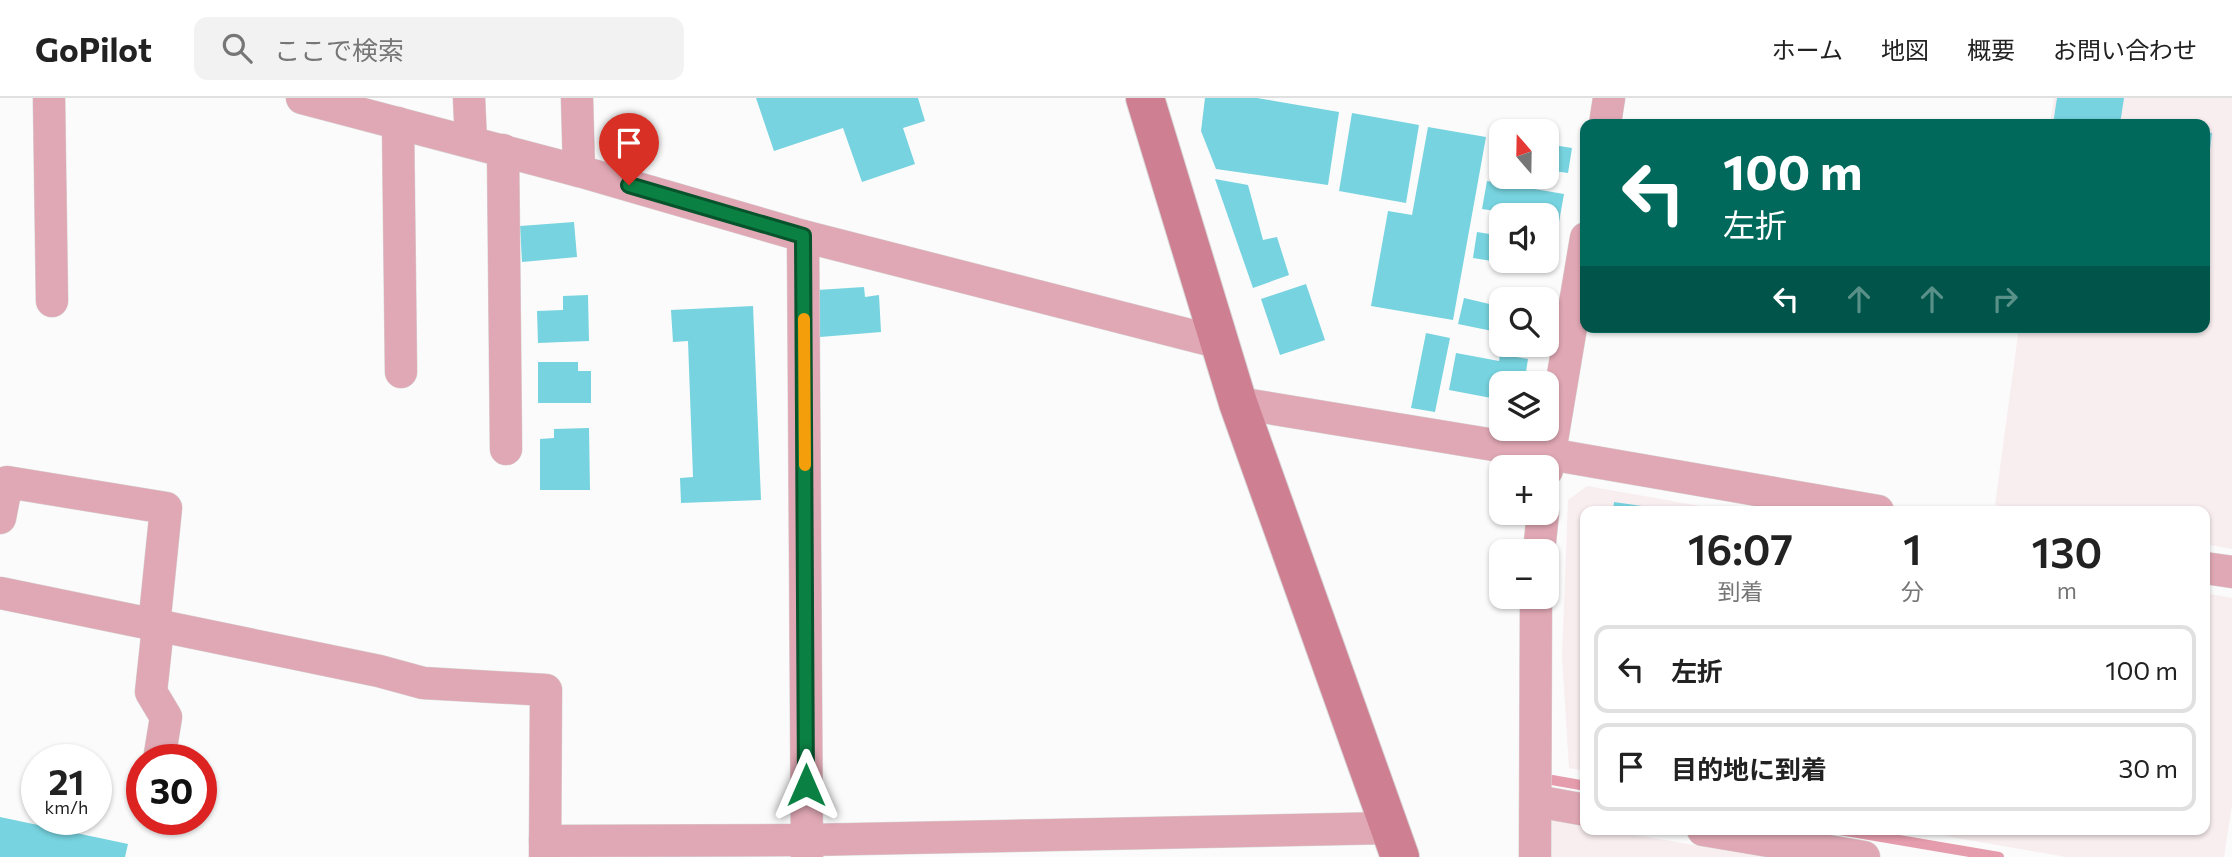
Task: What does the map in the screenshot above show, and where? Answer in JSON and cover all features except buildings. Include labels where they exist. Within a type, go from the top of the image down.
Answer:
[{"type":"street","points":[[49,98],[52,301]]},
{"type":"street","points":[[302,98],[503,150],[803,236],[1217,342]]},
{"type":"street","points":[[469,98],[471,142]]},
{"type":"street","points":[[577,98],[579,171]]},
{"type":"street","points":[[0,593],[380,671],[423,683],[546,690],[545,849],[1395,843],[1217,342],[1144,98]]},
{"type":"street","points":[[1606,119],[1609,98]]},
{"type":"street","points":[[398,123],[401,372]]},
{"type":"street","points":[[503,150],[506,449]]},
{"type":"street","points":[[803,236],[807,849]]},
{"type":"street","points":[[1549,455],[1580,273]]},
{"type":"street","points":[[1238,403],[1511,455]]},
{"type":"street","points":[[1559,464],[1844,506]]},
{"type":"street","points":[[0,518],[7,482],[166,508],[151,692],[166,717],[162,744]]},
{"type":"street","points":[[2210,569],[2232,572]]},
{"type":"street","points":[[1535,857],[1536,609]]},
{"type":"street","points":[[1536,801],[1580,809]]},
{"type":"street","points":[[1733,835],[1864,857]]},
{"type":"shaded area","points":[[2054,98],[2232,98],[2232,549],[2210,545],[2210,506],[1995,505],[2018,333],[2210,333],[2210,119],[2051,119]]},
{"type":"shaded area","points":[[1587,486],[1701,506],[1580,506],[1580,770],[1569,768],[1562,656],[1568,500]]},
{"type":"shaded area","points":[[2210,594],[2232,598],[2232,805],[2224,857],[2066,857],[1941,835],[2210,835]]},
{"type":"shaded area","points":[[1552,820],[1580,825],[1580,835],[1635,835],[1765,857],[1551,857]]},
{"type":"waterway","points":[[1552,780],[1580,785]]},
{"type":"waterway","points":[[1869,835],[1999,857]]},
{"type":"slow traffic","points":[[804,319],[805,465]]},
{"type":"route","points":[[629,185],[803,236],[806,785]]}]
